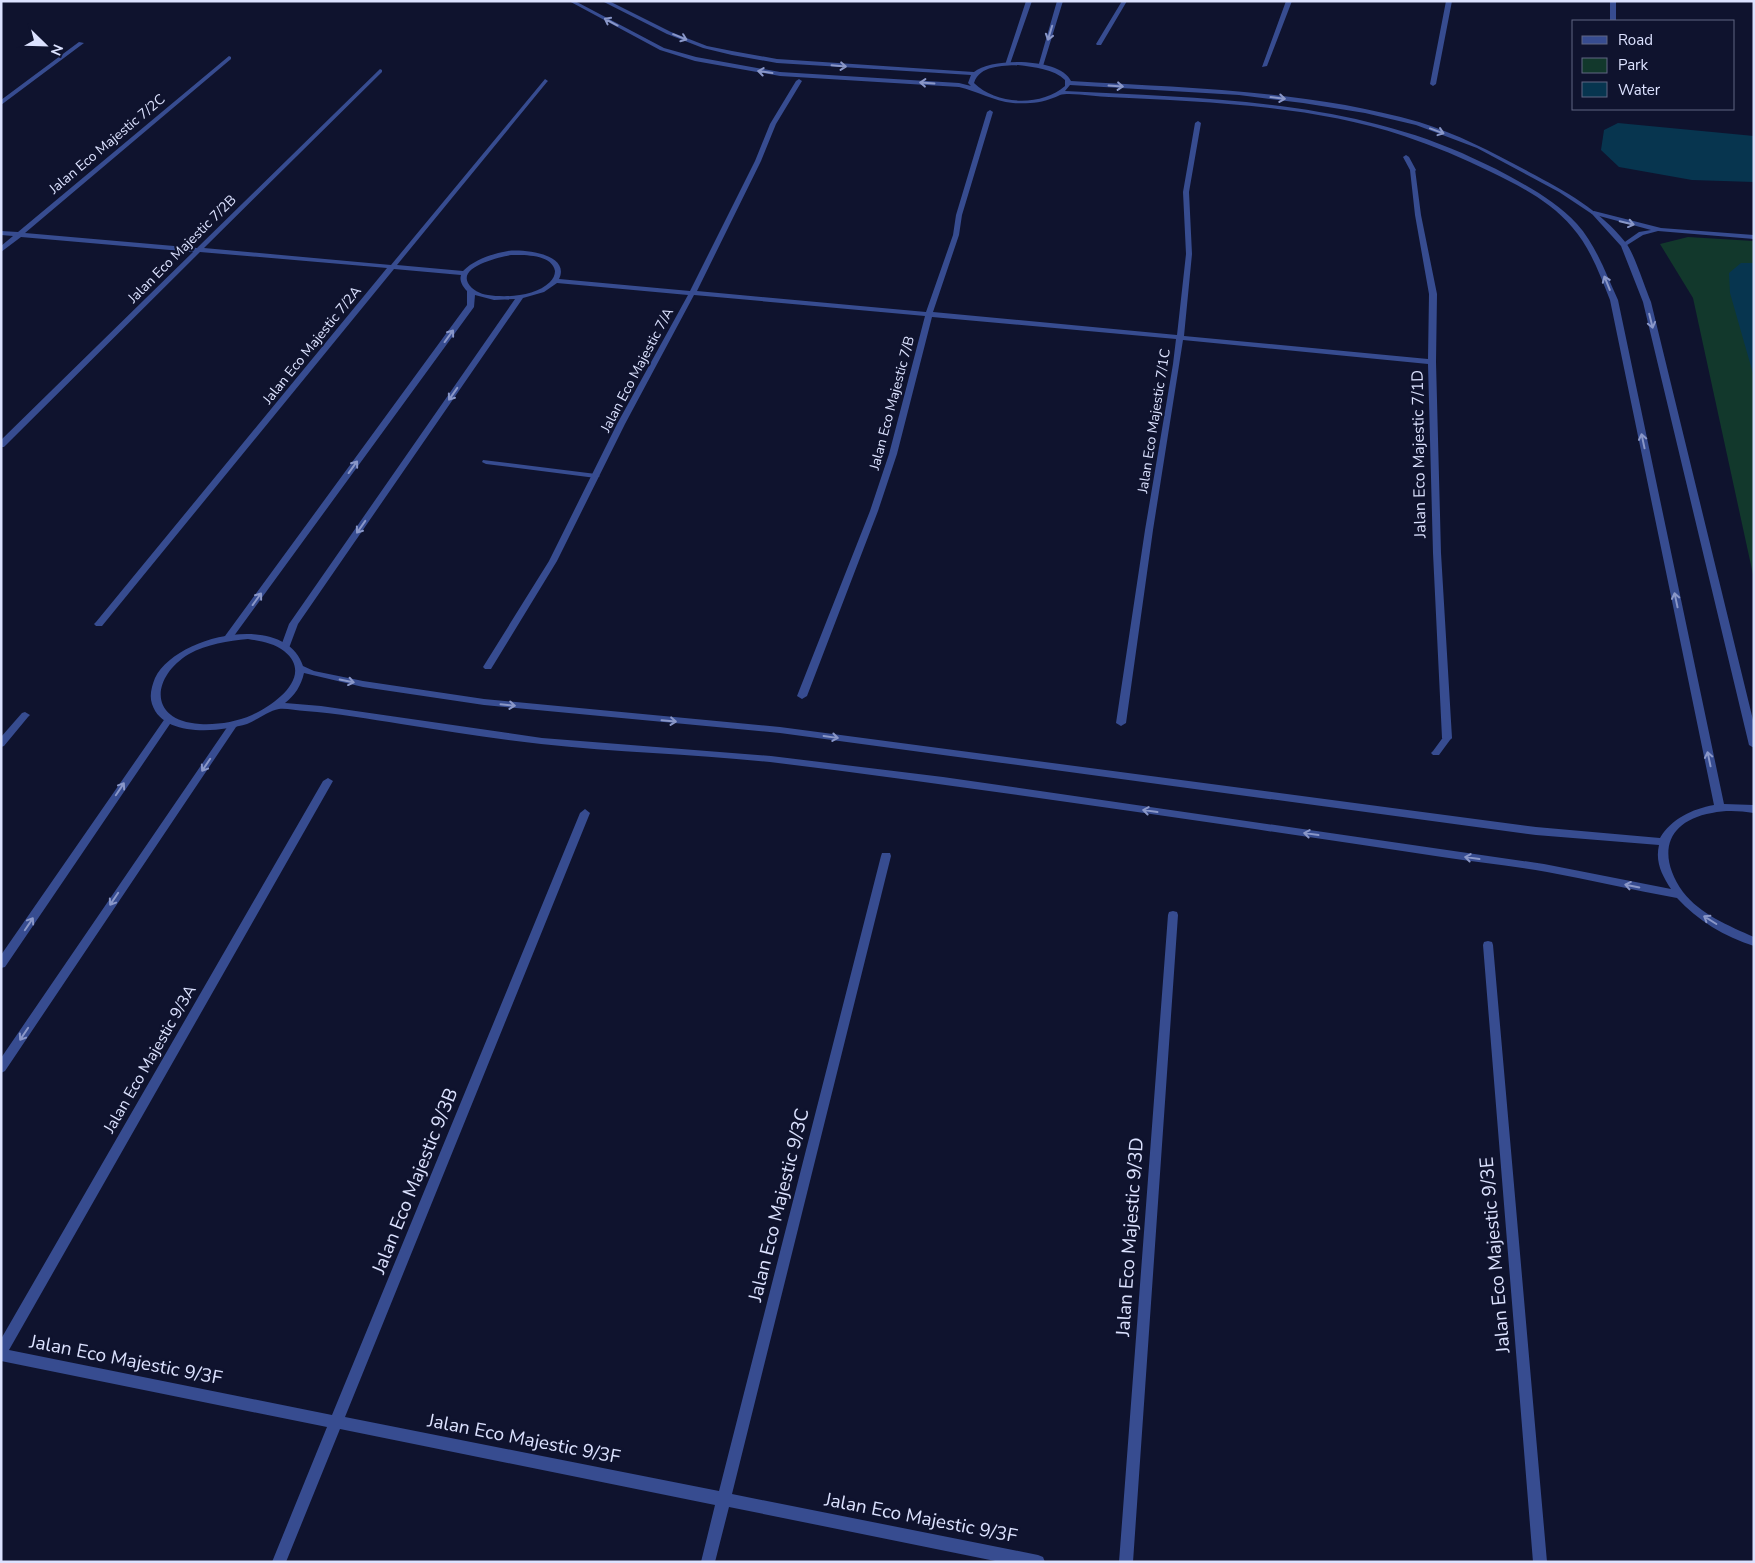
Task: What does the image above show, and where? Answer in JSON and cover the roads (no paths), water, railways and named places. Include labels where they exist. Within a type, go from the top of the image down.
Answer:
[{"type":"street","points":[[571,1],[662,49],[694,59],[780,74],[959,85],[975,89],[983,94],[1008,100],[1038,100],[1060,93],[1232,102],[1300,110],[1402,132],[1453,150],[1498,172],[1543,198],[1575,226],[1596,256],[1614,300],[1719,807]]},
{"type":"street","points":[[604,1],[678,37],[704,47],[732,53],[787,62],[975,74],[994,66],[1007,64],[1040,66],[1060,73],[1067,82],[1066,88],[1060,93]]},
{"type":"street","points":[[1007,64],[1029,1]]},
{"type":"street","points":[[1040,66],[1060,1]]},
{"type":"street","points":[[1099,44],[1125,1]]},
{"type":"street","points":[[1264,66],[1289,1]]},
{"type":"street","points":[[1433,84],[1449,1]]},
{"type":"street","points":[[1613,1],[1613,20]]},
{"type":"street","points":[[1,103],[81,43]]},
{"type":"street","name":"Jalan Eco Majestic 7/2C","points":[[1,250],[229,58]]},
{"type":"street","name":"Jalan Eco Majestic 7/2B","points":[[1,445],[380,71]]},
{"type":"street","points":[[975,74],[971,83],[975,89]]},
{"type":"street","name":"Jalan Eco Majestic 7/2A","points":[[99,624],[545,81]]},
{"type":"street","name":"Jalan Eco Majestic 7/A","points":[[488,667],[553,561],[621,424],[693,293],[758,161],[772,124],[799,81]]},
{"type":"street","points":[[1067,82],[1239,93],[1365,112],[1418,124],[1479,147],[1518,166],[1594,213],[1624,245],[1647,302],[1754,745]]},
{"type":"street","name":"Jalan Eco Majestic 7/B","points":[[802,696],[874,511],[893,454],[929,314],[956,235],[990,112]]},
{"type":"street","name":"Jalan Eco Majestic 7/1C","points":[[1121,723],[1149,530],[1180,338],[1189,254],[1186,192],[1198,123]]},
{"type":"street","name":"Jalan Eco Majestic 7/1D","points":[[1406,157],[1413,170],[1418,215],[1433,294],[1432,362],[1437,553],[1447,738],[1436,753]]},
{"type":"street","points":[[1594,213],[1661,230],[1754,237]]},
{"type":"street","points":[[1624,245],[1641,233],[1661,230]]},
{"type":"street","points":[[1,233],[465,273]]},
{"type":"street","points":[[512,253],[527,253],[551,260],[557,266],[559,273],[556,280],[542,290],[521,296],[499,298],[471,291],[465,286],[463,279],[465,273],[472,266],[490,258],[512,253]]},
{"type":"street","points":[[556,280],[1432,362]]},
{"type":"street","points":[[228,638],[472,304],[471,291]]},
{"type":"street","points":[[286,646],[294,624],[521,296]]},
{"type":"street","points":[[486,462],[596,476]]},
{"type":"street","points":[[228,638],[266,638],[286,646],[298,658],[300,668],[298,681],[290,694],[277,706],[256,717],[233,725],[209,728],[187,725],[169,719],[157,708],[153,694],[157,680],[168,665],[185,653],[205,644],[228,638]]},
{"type":"street","points":[[300,668],[312,673],[363,684],[484,702],[780,730],[1536,831],[1663,842]]},
{"type":"street","points":[[277,706],[321,709],[542,741],[771,759],[943,780],[1544,868],[1680,895]]},
{"type":"street","points":[[1,744],[25,715]]},
{"type":"street","points":[[1,964],[169,719]]},
{"type":"street","points":[[1,1068],[233,725]]},
{"type":"street","name":"Jalan Eco Majestic 9/3A","points":[[1,1354],[328,781]]},
{"type":"street","points":[[1754,808],[1719,807],[1693,813],[1674,825],[1663,842],[1662,858],[1667,876],[1680,895],[1700,914],[1725,930],[1754,942]]},
{"type":"street","name":"Jalan Eco Majestic 9/3B","points":[[279,1562],[585,813]]},
{"type":"street","name":"Jalan Eco Majestic 9/3C","points":[[708,1562],[886,856]]},
{"type":"street","name":"Jalan Eco Majestic 9/3D","points":[[1126,1562],[1172,915]]},
{"type":"street","name":"Jalan Eco Majestic 9/3E","points":[[1488,946],[1540,1562]]},
{"type":"street","name":"Jalan Eco Majestic 9/3F","points":[[1,1354],[1038,1562]]},
{"type":"water","points":[[1618,123],[1754,136],[1754,182],[1692,180],[1619,167],[1601,150],[1604,130]]},
{"type":"water","points":[[1741,263],[1754,263],[1754,377],[1730,293],[1729,273]]}]
